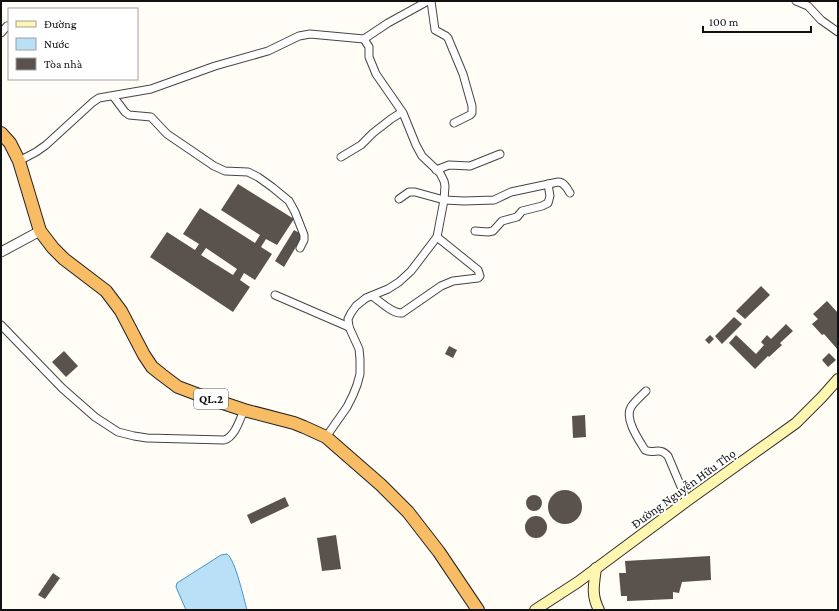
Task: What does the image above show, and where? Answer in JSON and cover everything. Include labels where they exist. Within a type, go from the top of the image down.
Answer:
[{"type":"highway","name":"QL.2","points":[[1,133],[10,144],[19,161],[40,231],[64,259],[106,291],[121,311],[152,367],[178,387],[244,410],[294,423],[326,437],[381,485],[408,512],[439,552],[478,610]]},
{"type":"main road","name":"Đường Nguyễn Hữu Thọ","points":[[535,610],[578,582],[687,501],[796,423],[838,379]]},
{"type":"main road","points":[[596,568],[593,589],[594,599],[599,610]]},
{"type":"street","points":[[19,161],[46,145],[99,98],[150,89],[215,66],[268,51],[304,34],[364,39],[388,23],[428,1]]},
{"type":"street","points":[[431,1],[436,30],[448,38],[463,74],[473,109],[470,115],[454,123]]},
{"type":"street","points":[[796,1],[808,6],[821,20],[838,32]]},
{"type":"street","points":[[1,33],[6,26]]},
{"type":"street","points":[[326,437],[347,407],[355,390],[360,374],[359,349],[349,326],[348,319],[356,306],[366,298],[393,286],[411,271],[437,238],[444,200],[444,181],[440,174],[422,156],[402,112],[376,74],[369,57],[369,47],[364,39]]},
{"type":"street","points":[[113,96],[129,115],[150,117],[167,134],[214,166],[225,171],[248,172],[272,187],[289,201],[295,212],[304,235],[304,240],[300,248]]},
{"type":"street","points":[[341,157],[361,145],[373,133],[402,112]]},
{"type":"street","points":[[436,170],[449,165],[470,166],[500,154]]},
{"type":"street","points":[[399,199],[409,192],[415,192],[444,200],[494,200],[499,199],[511,192],[562,182],[570,193]]},
{"type":"street","points":[[475,232],[493,231],[502,221],[517,217],[522,211],[548,203],[550,196],[548,184]]},
{"type":"street","points":[[1,252],[40,231]]},
{"type":"street","points":[[372,296],[394,312],[402,313],[440,286],[453,281],[478,278],[480,276],[478,270],[437,238]]},
{"type":"street","points":[[275,295],[349,326]]},
{"type":"street","points":[[1,325],[62,388],[95,417],[118,432],[147,438],[224,440],[233,434],[244,410]]},
{"type":"street","points":[[646,391],[630,408],[630,422],[645,450],[649,452],[661,451],[668,456],[687,501]]},
{"type":"water","points":[[227,554],[230,557],[236,571],[247,610],[186,610],[176,587],[177,583],[221,555]]},
{"type":"building","points":[[238,184],[294,219],[277,245],[266,239],[261,247],[272,254],[255,280],[244,273],[240,280],[250,287],[233,312],[150,257],[167,232],[195,250],[199,244],[183,234],[200,208],[255,243],[260,235],[221,210]],"holes":[[[206,248],[237,269],[233,275],[201,255]]]},
{"type":"building","points":[[294,230],[303,235],[284,267],[275,261]]},
{"type":"building","points":[[761,286],[770,295],[745,319],[736,311]]},
{"type":"building","points":[[827,301],[838,313],[838,350],[824,334],[822,335],[812,324],[818,319],[813,314]]},
{"type":"building","points":[[734,317],[742,324],[722,344],[715,336]]},
{"type":"building","points":[[786,324],[793,331],[780,343],[782,345],[755,369],[729,343],[736,335],[756,354],[764,345],[761,342],[767,335],[771,339]]},
{"type":"building","points":[[710,335],[714,339],[709,344],[705,340]]},
{"type":"building","points":[[449,346],[457,350],[453,358],[445,354]]},
{"type":"building","points":[[64,351],[78,366],[66,377],[52,362]]},
{"type":"building","points":[[829,353],[836,360],[828,367],[822,360]]},
{"type":"building","points":[[585,415],[586,437],[573,438],[572,416]]},
{"type":"building","points":[[562,490],[568,490],[572,491],[579,497],[582,507],[581,514],[575,521],[568,524],[562,524],[558,523],[551,517],[548,510],[548,504],[549,500],[555,493]]},
{"type":"building","points":[[534,495],[540,497],[542,503],[540,509],[534,511],[528,509],[526,503],[528,497]]},
{"type":"building","points":[[285,497],[289,506],[251,524],[247,515]]},
{"type":"building","points":[[536,516],[544,519],[547,527],[544,535],[536,538],[528,535],[525,527],[528,519]]},
{"type":"building","points":[[336,535],[341,569],[322,571],[317,538]]},
{"type":"building","points":[[710,556],[711,580],[682,582],[679,593],[673,592],[673,599],[627,601],[627,596],[621,596],[619,573],[626,573],[625,561]]},
{"type":"building","points":[[53,573],[60,578],[45,599],[38,595]]}]
